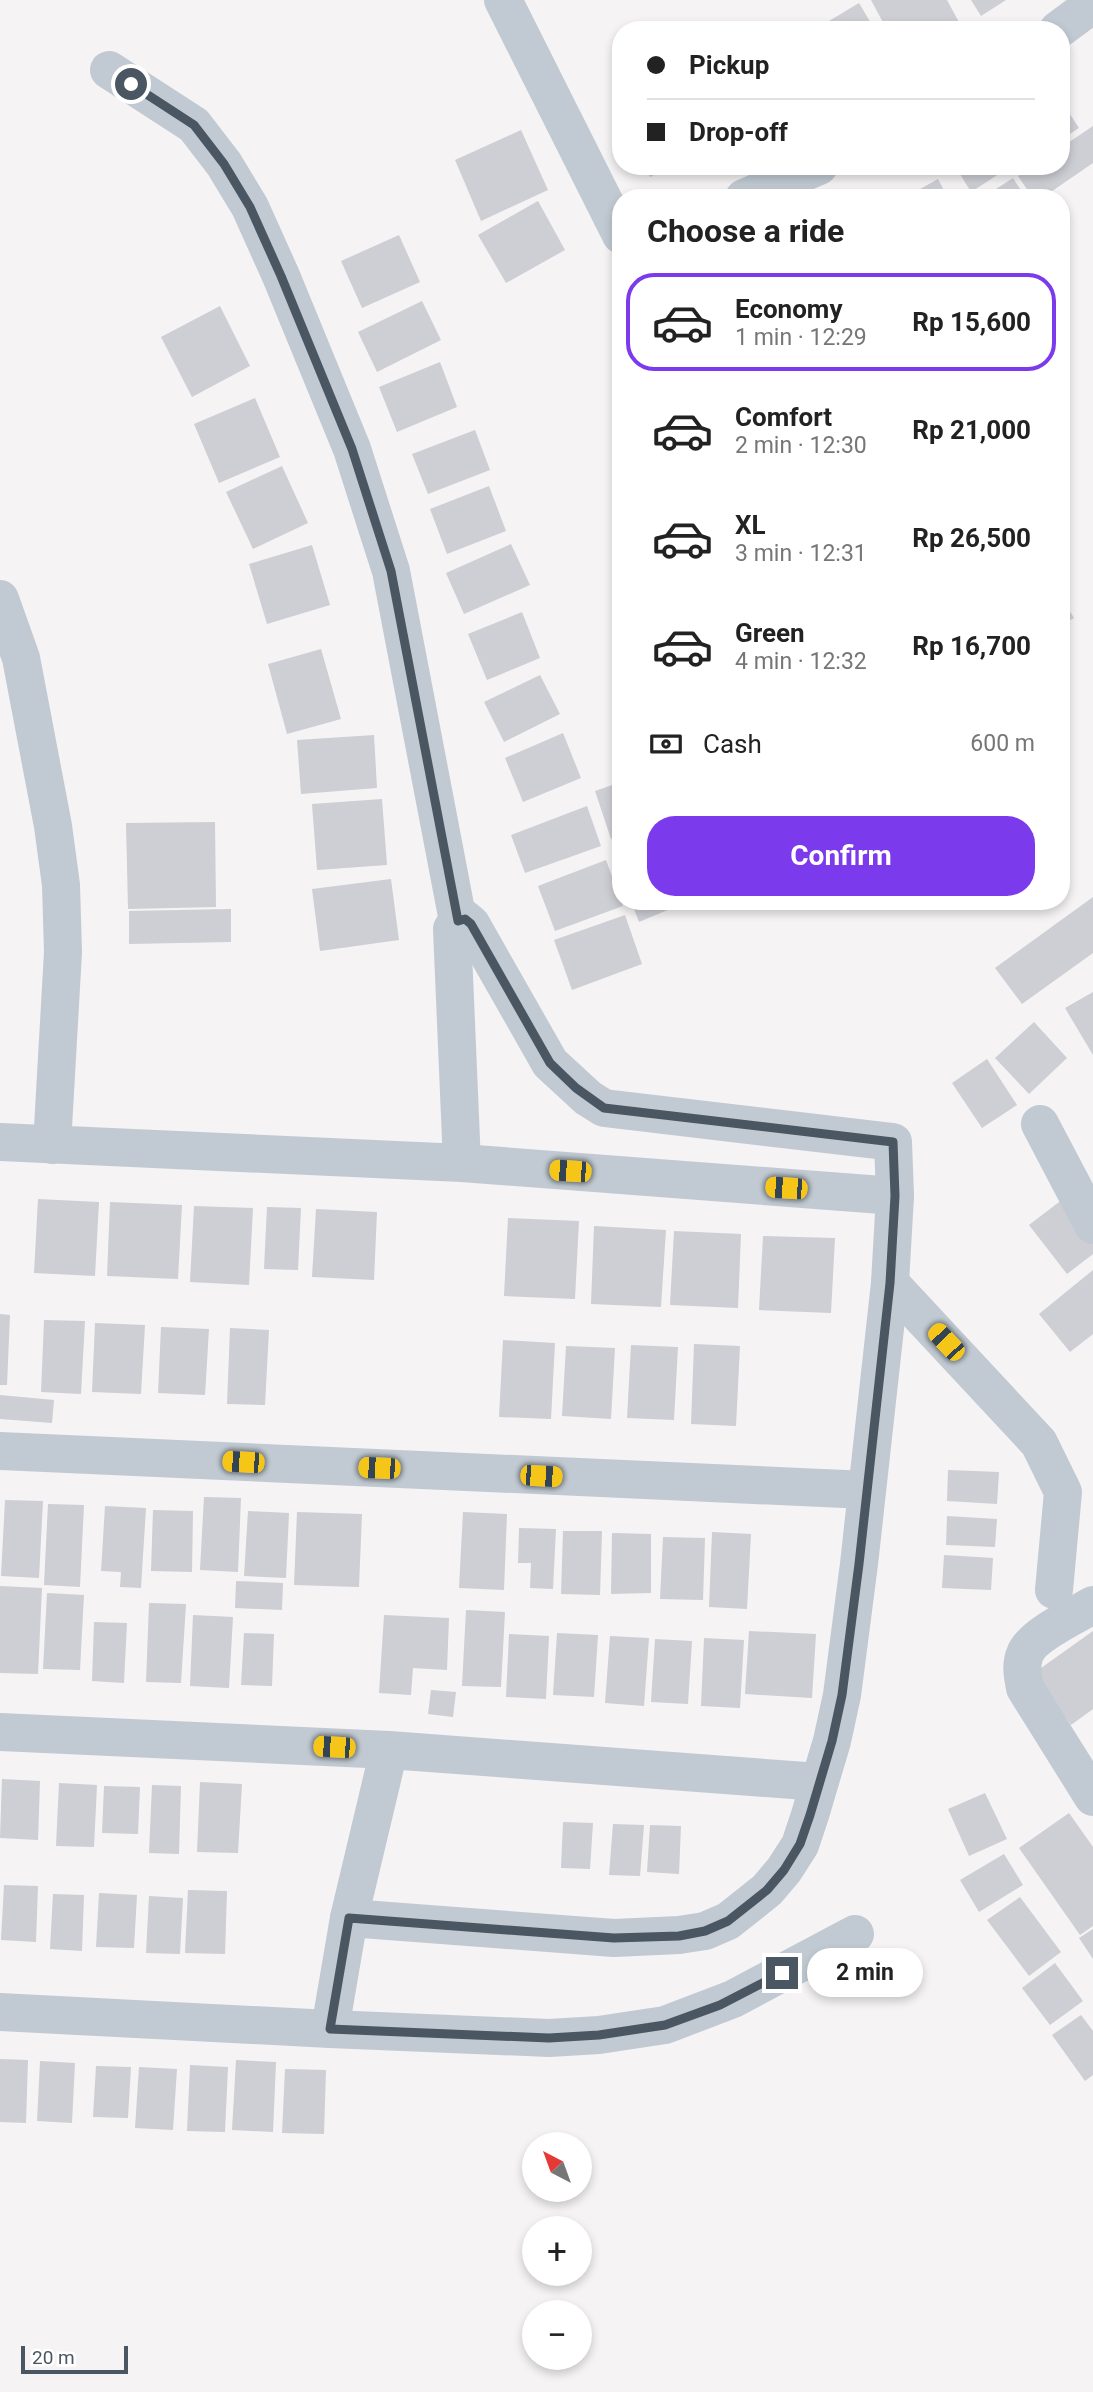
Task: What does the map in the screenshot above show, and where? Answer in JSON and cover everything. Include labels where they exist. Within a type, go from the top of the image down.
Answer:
[{"type":"street","points":[[503,0],[612,217]]},
{"type":"street","points":[[1070,21],[1093,4]]},
{"type":"street","points":[[110,70],[194,125],[224,164],[250,207],[281,276],[352,449],[391,571],[458,921]]},
{"type":"street","points":[[765,189],[798,175]]},
{"type":"street","points":[[0,599],[22,658],[53,826],[61,885],[63,951],[52,1145]]},
{"type":"street","points":[[349,1918],[614,1938],[679,1936],[705,1931],[728,1921],[767,1890],[784,1870],[800,1844],[832,1741],[842,1695],[890,1283],[895,1196],[893,1142],[604,1108],[588,1098],[550,1063],[471,924],[465,919],[458,921],[452,929],[462,1163]]},
{"type":"street","points":[[1040,1124],[1093,1225]]},
{"type":"street","points":[[0,1142],[462,1163],[895,1196]]},
{"type":"street","points":[[890,1283],[1039,1443],[1063,1492],[1054,1590]]},
{"type":"street","points":[[0,1451],[867,1490]]},
{"type":"street","points":[[1093,1605],[1040,1637],[1025,1651],[1022,1668],[1025,1688],[1093,1797]]},
{"type":"street","points":[[0,1732],[389,1750],[819,1782]]},
{"type":"street","points":[[330,2029],[349,1918],[389,1750]]},
{"type":"street","points":[[0,2012],[549,2038],[599,2035],[665,2025],[733,1998],[855,1934]]},
{"type":"building","points":[[871,0],[947,0],[958,21],[882,21]]},
{"type":"building","points":[[971,0],[1006,0],[981,16]]},
{"type":"building","points":[[859,3],[870,21],[829,21]]},
{"type":"building","points":[[1070,114],[1079,128],[1070,134]]},
{"type":"building","points":[[1093,126],[1093,163],[1055,189],[1027,189],[1020,175],[1070,175],[1070,142]]},
{"type":"building","points":[[521,130],[548,190],[481,221],[455,160]]},
{"type":"building","points":[[961,175],[997,175],[976,189],[969,189]]},
{"type":"building","points":[[1013,178],[1020,189],[996,189]]},
{"type":"building","points":[[938,179],[943,189],[920,189]]},
{"type":"building","points":[[538,201],[565,250],[506,283],[478,235]]},
{"type":"building","points":[[399,235],[420,282],[362,308],[341,261]]},
{"type":"building","points":[[422,301],[441,340],[377,372],[358,332]]},
{"type":"building","points":[[220,306],[250,366],[192,397],[161,337]]},
{"type":"building","points":[[440,362],[457,407],[397,432],[379,387]]},
{"type":"building","points":[[255,398],[280,457],[219,483],[194,424]]},
{"type":"building","points":[[475,430],[490,470],[428,494],[412,454]]},
{"type":"building","points":[[282,466],[308,523],[253,549],[226,492]]},
{"type":"building","points":[[489,486],[506,531],[447,554],[430,509]]},
{"type":"building","points":[[511,544],[530,585],[464,614],[446,573]]},
{"type":"building","points":[[312,545],[330,605],[267,624],[249,564]]},
{"type":"building","points":[[522,612],[540,658],[487,680],[468,634]]},
{"type":"building","points":[[321,649],[341,719],[287,734],[268,664]]},
{"type":"building","points":[[540,675],[560,714],[504,742],[484,702]]},
{"type":"building","points":[[563,733],[581,778],[523,802],[505,758]]},
{"type":"building","points":[[374,735],[377,788],[301,794],[297,740]]},
{"type":"building","points":[[612,785],[612,839],[611,839],[595,791]]},
{"type":"building","points":[[382,799],[387,865],[317,870],[312,804]]},
{"type":"building","points":[[587,806],[601,846],[525,873],[511,835]]},
{"type":"building","points":[[215,822],[216,907],[128,909],[126,823]]},
{"type":"building","points":[[606,860],[612,876],[612,910],[555,931],[538,886]]},
{"type":"building","points":[[391,879],[399,940],[320,951],[312,889]]},
{"type":"building","points":[[1093,897],[1093,953],[1022,1004],[995,968]]},
{"type":"building","points":[[231,909],[231,942],[129,944],[129,911]]},
{"type":"building","points":[[634,910],[668,910],[639,922]]},
{"type":"building","points":[[625,915],[642,964],[572,990],[554,940]]},
{"type":"building","points":[[1093,992],[1093,1055],[1065,1008]]},
{"type":"building","points":[[1034,1022],[1067,1058],[1029,1094],[995,1058]]},
{"type":"building","points":[[987,1059],[1017,1105],[982,1128],[952,1083]]},
{"type":"building","points":[[38,1199],[99,1202],[95,1276],[34,1273]]},
{"type":"building","points":[[1063,1199],[1093,1238],[1093,1254],[1067,1274],[1029,1225]]},
{"type":"building","points":[[110,1202],[182,1205],[178,1279],[107,1276]]},
{"type":"building","points":[[194,1206],[253,1208],[249,1285],[190,1282]]},
{"type":"building","points":[[267,1207],[301,1208],[298,1270],[264,1269]]},
{"type":"building","points":[[316,1209],[377,1212],[374,1280],[312,1277]]},
{"type":"building","points":[[508,1218],[579,1221],[575,1299],[504,1296]]},
{"type":"building","points":[[594,1226],[666,1230],[661,1307],[591,1304]]},
{"type":"building","points":[[674,1231],[741,1234],[738,1308],[670,1305]]},
{"type":"building","points":[[763,1236],[835,1238],[831,1313],[759,1310]]},
{"type":"building","points":[[1093,1270],[1093,1334],[1070,1352],[1039,1314]]},
{"type":"building","points":[[0,1314],[10,1315],[7,1385],[0,1385]]},
{"type":"building","points":[[44,1320],[85,1321],[81,1394],[41,1392]]},
{"type":"building","points":[[95,1323],[145,1325],[141,1394],[92,1392]]},
{"type":"building","points":[[161,1327],[209,1329],[205,1395],[158,1393]]},
{"type":"building","points":[[230,1328],[269,1330],[265,1405],[227,1404]]},
{"type":"building","points":[[503,1340],[555,1343],[551,1419],[499,1417]]},
{"type":"building","points":[[694,1344],[740,1346],[736,1426],[691,1424]]},
{"type":"building","points":[[631,1345],[678,1347],[674,1420],[627,1418]]},
{"type":"building","points":[[566,1346],[615,1348],[611,1419],[562,1416]]},
{"type":"building","points":[[0,1395],[54,1400],[52,1423],[0,1419]]},
{"type":"building","points":[[948,1470],[999,1472],[997,1504],[947,1501]]},
{"type":"building","points":[[204,1497],[241,1498],[238,1572],[200,1570]]},
{"type":"building","points":[[5,1500],[43,1501],[39,1578],[1,1576]]},
{"type":"building","points":[[48,1504],[84,1505],[80,1587],[44,1585]]},
{"type":"building","points":[[105,1506],[146,1508],[141,1588],[120,1587],[121,1572],[101,1571]]},
{"type":"building","points":[[153,1510],[193,1511],[192,1572],[151,1571]]},
{"type":"building","points":[[248,1511],[289,1513],[286,1578],[244,1576]]},
{"type":"building","points":[[297,1512],[362,1514],[359,1587],[294,1585]]},
{"type":"building","points":[[463,1512],[507,1514],[504,1590],[459,1588]]},
{"type":"building","points":[[947,1516],[997,1519],[995,1547],[946,1545]]},
{"type":"building","points":[[519,1528],[556,1529],[553,1589],[530,1588],[531,1563],[518,1563]]},
{"type":"building","points":[[563,1531],[602,1531],[600,1595],[561,1594]]},
{"type":"building","points":[[712,1532],[751,1534],[747,1609],[709,1607]]},
{"type":"building","points":[[612,1533],[651,1534],[651,1593],[611,1594]]},
{"type":"building","points":[[663,1537],[705,1538],[703,1600],[660,1599]]},
{"type":"building","points":[[944,1555],[993,1558],[991,1590],[942,1588]]},
{"type":"building","points":[[236,1581],[283,1583],[282,1610],[235,1608]]},
{"type":"building","points":[[0,1586],[42,1588],[38,1674],[0,1673]]},
{"type":"building","points":[[47,1593],[84,1595],[80,1670],[43,1669]]},
{"type":"building","points":[[149,1603],[186,1604],[181,1683],[146,1682]]},
{"type":"building","points":[[466,1610],[505,1612],[501,1687],[462,1686]]},
{"type":"building","points":[[193,1615],[233,1617],[229,1688],[190,1686]]},
{"type":"building","points":[[384,1615],[449,1618],[447,1670],[413,1668],[411,1695],[379,1693]]},
{"type":"building","points":[[94,1622],[127,1623],[124,1683],[92,1681]]},
{"type":"building","points":[[749,1631],[816,1634],[812,1698],[745,1694]]},
{"type":"building","points":[[1093,1631],[1093,1709],[1071,1725],[1034,1673]]},
{"type":"building","points":[[244,1633],[274,1634],[272,1686],[241,1685]]},
{"type":"building","points":[[557,1633],[598,1635],[594,1697],[553,1695]]},
{"type":"building","points":[[509,1634],[549,1636],[546,1699],[506,1697]]},
{"type":"building","points":[[610,1636],[649,1638],[644,1706],[605,1703]]},
{"type":"building","points":[[704,1638],[744,1640],[740,1708],[701,1706]]},
{"type":"building","points":[[655,1639],[692,1641],[688,1704],[651,1702]]},
{"type":"building","points":[[431,1690],[456,1692],[453,1717],[428,1714]]},
{"type":"building","points":[[2,1779],[40,1781],[38,1840],[0,1838]]},
{"type":"building","points":[[200,1782],[242,1784],[238,1853],[197,1852]]},
{"type":"building","points":[[59,1783],[97,1785],[94,1847],[56,1846]]},
{"type":"building","points":[[152,1785],[181,1786],[179,1854],[149,1853]]},
{"type":"building","points":[[104,1786],[140,1787],[138,1834],[102,1833]]},
{"type":"building","points":[[985,1793],[1007,1839],[969,1856],[948,1809]]},
{"type":"building","points":[[1069,1813],[1093,1847],[1093,1926],[1080,1935],[1019,1848]]},
{"type":"building","points":[[563,1822],[593,1823],[590,1869],[561,1868]]},
{"type":"building","points":[[613,1824],[644,1825],[640,1876],[609,1875]]},
{"type":"building","points":[[650,1825],[681,1826],[679,1874],[647,1872]]},
{"type":"building","points":[[1004,1854],[1023,1885],[979,1912],[960,1880]]},
{"type":"building","points":[[4,1885],[38,1886],[36,1942],[1,1940]]},
{"type":"building","points":[[188,1890],[227,1891],[225,1954],[185,1953]]},
{"type":"building","points":[[99,1893],[137,1895],[134,1948],[96,1947]]},
{"type":"building","points":[[53,1894],[84,1895],[82,1951],[50,1949]]},
{"type":"building","points":[[149,1896],[183,1898],[180,1954],[146,1953]]},
{"type":"building","points":[[1020,1897],[1061,1952],[1029,1976],[987,1920]]},
{"type":"building","points":[[1093,1929],[1093,1959],[1079,1938]]},
{"type":"building","points":[[1055,1963],[1083,2001],[1050,2025],[1022,1988]]},
{"type":"building","points":[[1081,2015],[1093,2031],[1093,2075],[1085,2081],[1052,2035]]},
{"type":"building","points":[[0,2059],[28,2060],[26,2123],[0,2122]]},
{"type":"building","points":[[236,2060],[276,2062],[273,2132],[232,2130]]},
{"type":"building","points":[[40,2061],[75,2063],[72,2123],[37,2121]]},
{"type":"building","points":[[190,2065],[228,2067],[225,2132],[187,2131]]},
{"type":"building","points":[[96,2066],[131,2067],[128,2118],[93,2117]]},
{"type":"building","points":[[139,2067],[177,2069],[173,2130],[135,2128]]},
{"type":"building","points":[[285,2069],[326,2070],[324,2134],[282,2133]]},
{"type":"route","points":[[131,84],[194,125],[224,164],[250,207],[281,276],[352,449],[391,571],[458,921],[465,919],[471,924],[550,1063],[564,1078],[604,1108],[893,1142],[895,1196],[890,1283],[842,1695],[832,1741],[810,1815],[800,1844],[784,1870],[767,1890],[728,1921],[705,1931],[679,1936],[614,1938],[349,1918],[330,2029],[549,2038],[599,2035],[665,2025],[720,2005],[782,1973]]}]
